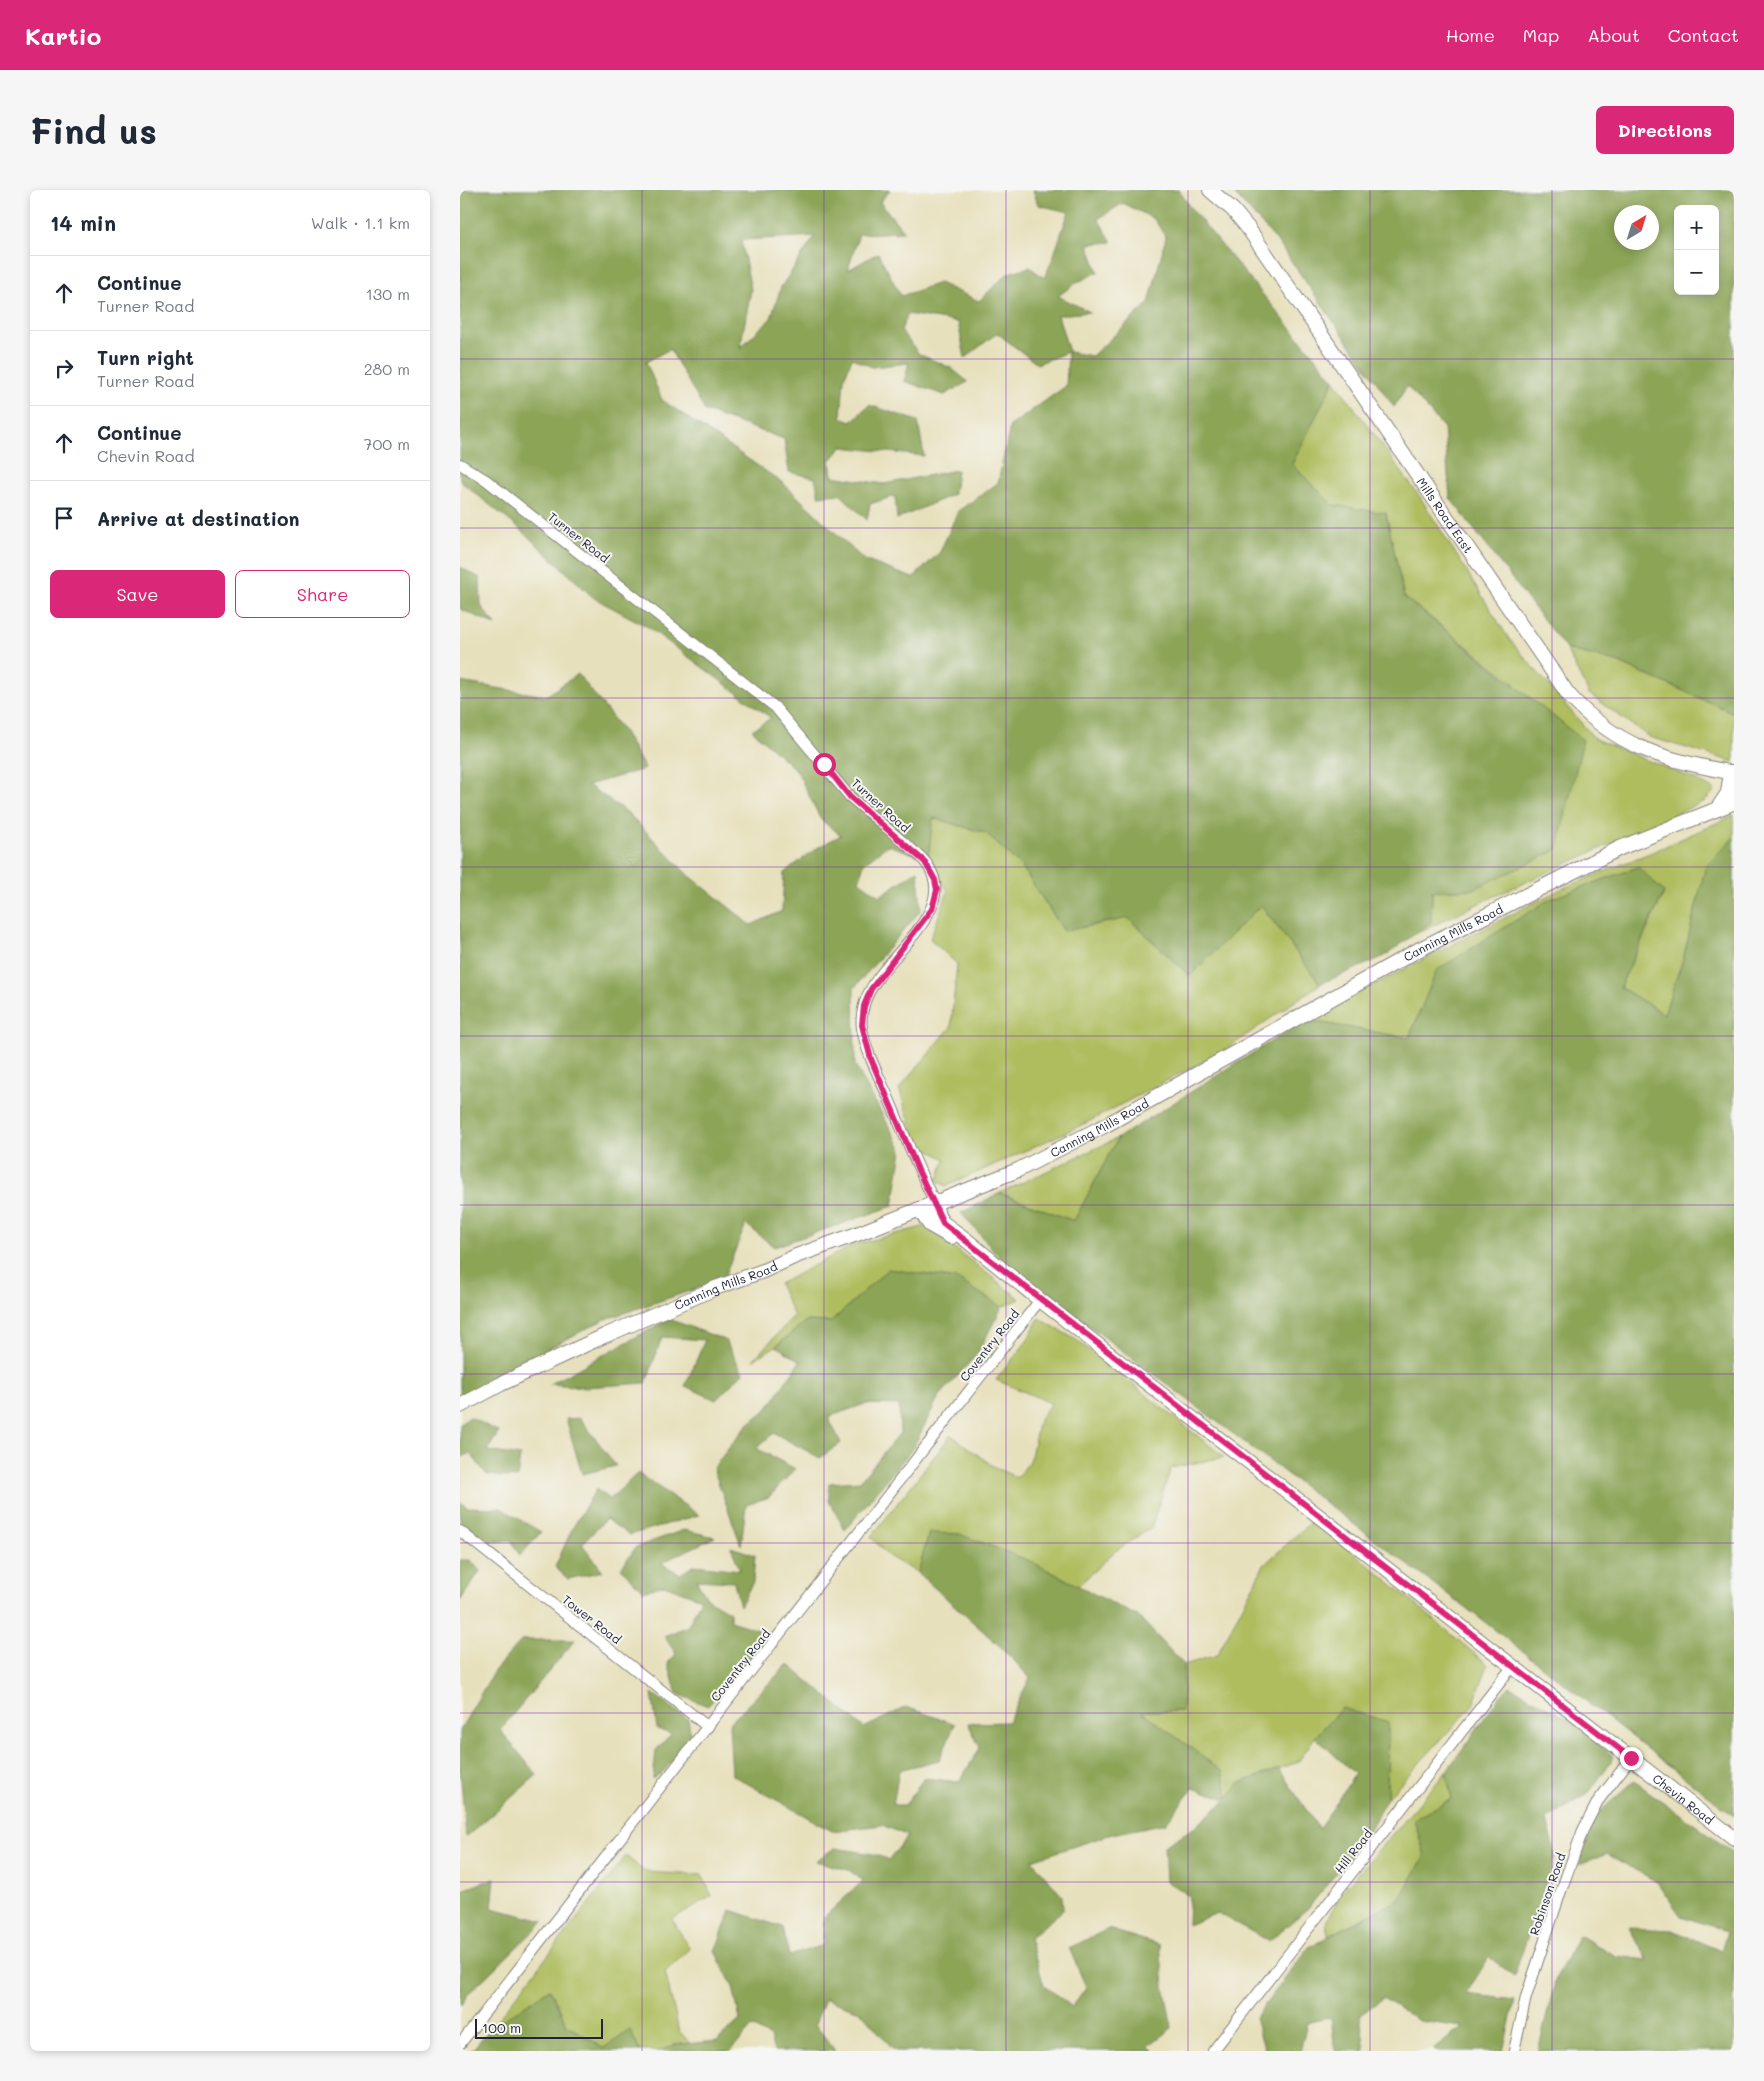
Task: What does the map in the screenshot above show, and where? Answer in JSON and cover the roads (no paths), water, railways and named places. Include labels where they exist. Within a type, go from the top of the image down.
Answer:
[{"type":"main road","name":"Mills Road East","points":[[1210,190],[1233,210],[1248,228],[1568,694],[1590,718],[1609,732],[1632,745],[1674,760],[1733,772]]},
{"type":"main road","points":[[1718,809],[1728,793],[1733,772]]},
{"type":"main road","name":"Canning Mills Road","points":[[460,1406],[501,1384],[618,1329],[718,1287],[763,1271],[796,1256],[857,1234],[1032,1164],[1418,950],[1620,848],[1730,804],[1734,800]]},
{"type":"main road","name":"Chevin Road","points":[[935,1203],[938,1216],[943,1223],[970,1245],[1734,1838]]},
{"type":"main road","name":"Chevin Road","points":[[919,1209],[930,1225],[940,1232],[970,1245]]},
{"type":"street","name":"Turner Road","points":[[460,464],[486,480],[775,707],[850,797],[921,857],[929,868],[937,890],[932,909],[871,989],[864,1006],[862,1025],[871,1059],[918,1170],[935,1203]]},
{"type":"street","name":"Coventry Road","points":[[460,2044],[1040,1300]]},
{"type":"street","name":"Tower Road","points":[[460,1531],[708,1727]]},
{"type":"street","name":"Hill Road","points":[[1213,2051],[1512,1666]]},
{"type":"street","name":"Robinson Road","points":[[1514,2051],[1526,1997],[1583,1830],[1598,1800],[1631,1758]]}]
